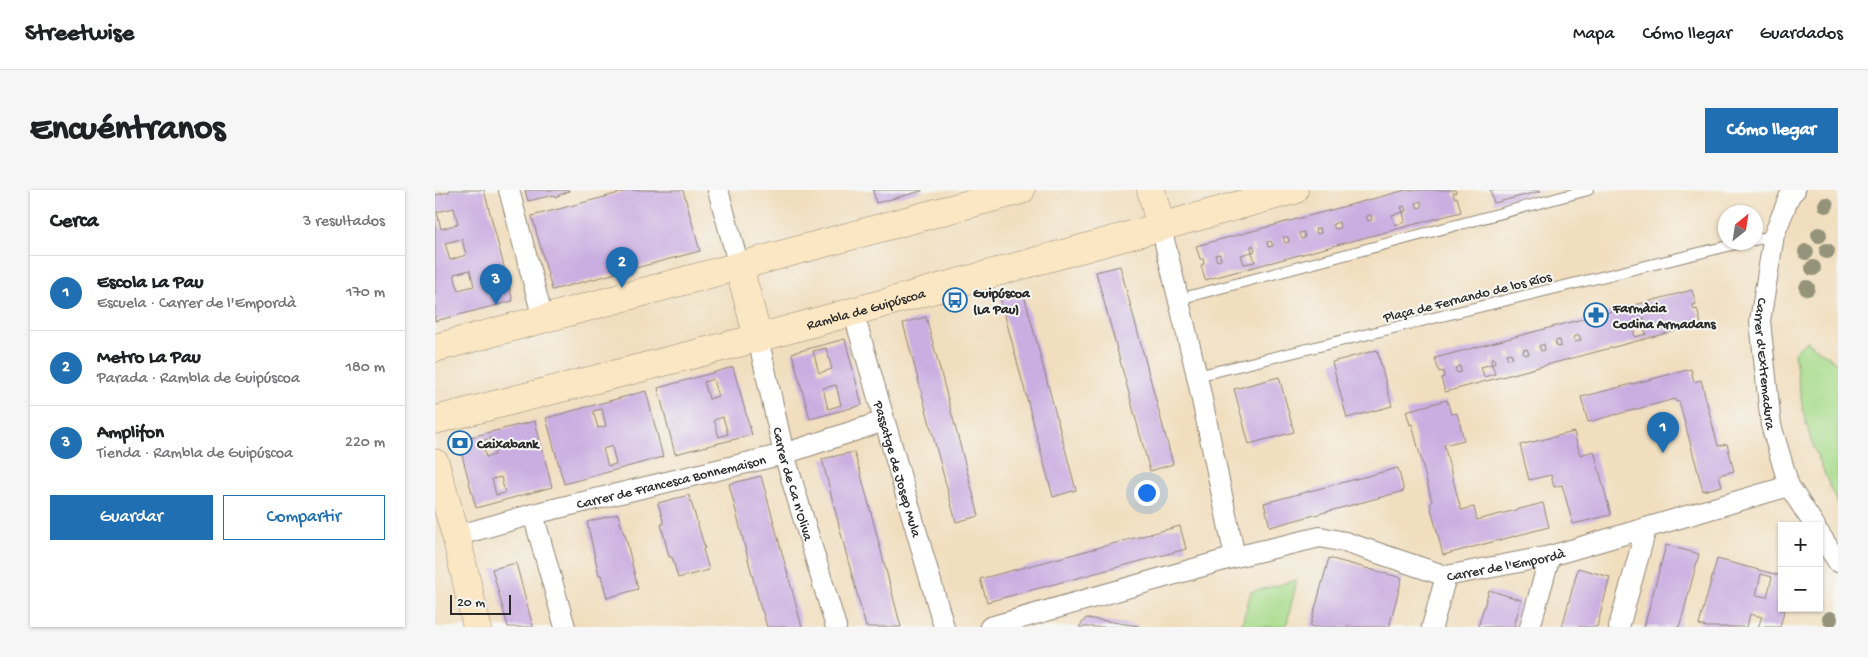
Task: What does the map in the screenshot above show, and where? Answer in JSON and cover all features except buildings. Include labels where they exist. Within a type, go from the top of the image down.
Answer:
[{"type":"street","points":[[509,190],[543,319]]},
{"type":"street","points":[[718,190],[758,338]]},
{"type":"street","points":[[435,348],[1021,190]]},
{"type":"street","points":[[1151,190],[1197,376],[1235,557]]},
{"type":"street","name":"Rambla de Guipúscoa","points":[[435,420],[758,338],[853,310],[1294,190]]},
{"type":"street","name":"Carrer d'Extremadura","points":[[1791,192],[1765,237],[1760,321],[1771,425],[1789,486],[1812,522]]},
{"type":"street","name":"Passatge de Josep Mula","points":[[853,310],[944,627]]},
{"type":"street","name":"Carrer de Ca n'Oliva","points":[[758,338],[784,454],[836,627]]},
{"type":"street","name":"Carrer de Francesca Bonnemaison","points":[[456,536],[533,514],[784,454],[884,421]]},
{"type":"street","points":[[435,463],[456,536],[477,627]]},
{"type":"street","name":"Carrer de l'Empordà","points":[[990,627],[1235,557],[1320,537],[1345,542],[1446,576],[1550,556],[1789,486]]},
{"type":"street","points":[[533,514],[565,627]]},
{"type":"street","points":[[1619,627],[1646,529]]},
{"type":"street","points":[[1823,539],[1838,562]]},
{"type":"street","points":[[1530,627],[1550,556]]},
{"type":"street","points":[[1432,627],[1446,576]]},
{"type":"lane","points":[[1179,299],[1588,190]]},
{"type":"lane","name":"Plaça de Fernando de los Ríos","points":[[1197,376],[1718,248]]},
{"type":"green space","points":[[1807,341],[1838,364],[1838,506],[1811,441],[1803,411],[1794,352]]},
{"type":"green space","points":[[1297,580],[1286,627],[1241,627],[1251,592]]},
{"type":"place","name":"Metro La Pau","points":[[622,288]]},
{"type":"place","name":"Guipúscoa (La Pau)","points":[[955,300]]},
{"type":"place","name":"Amplifon","points":[[496,305]]},
{"type":"place","name":"Farmàcia Codina Armadans","points":[[1596,315]]},
{"type":"place","name":"Caixabank","points":[[460,443]]},
{"type":"place","name":"Escola La Pau","points":[[1663,453]]}]
